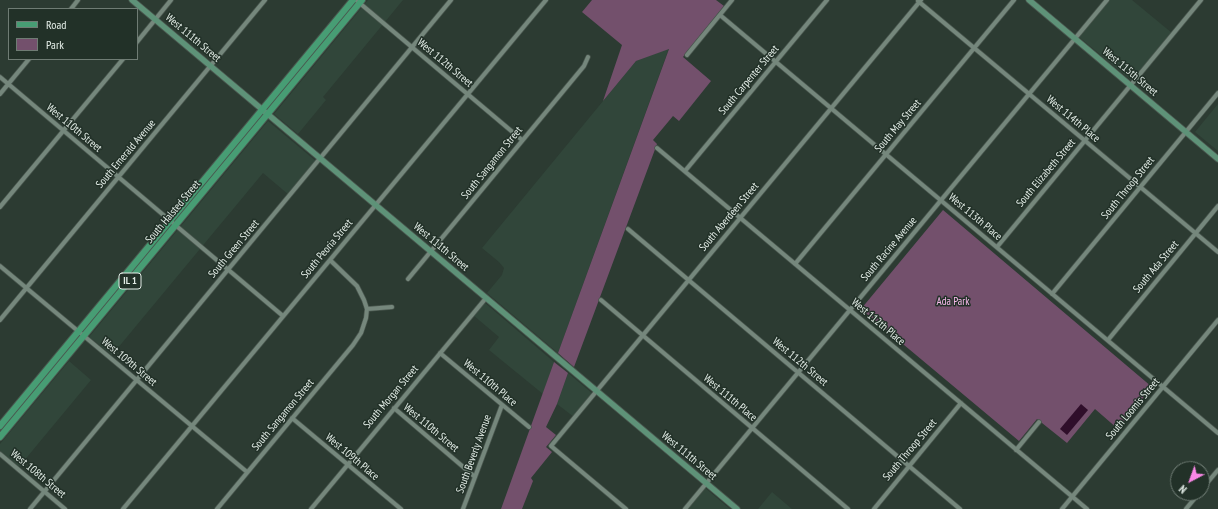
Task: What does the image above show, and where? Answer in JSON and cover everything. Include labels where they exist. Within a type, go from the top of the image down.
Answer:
[{"type":"main road","name":"West 111th Street","points":[[132,0],[737,509]]},
{"type":"main road","name":"South Halsted Street","points":[[0,426],[353,0]]},
{"type":"main road","name":"West 115th Street","points":[[1029,0],[1218,159]]},
{"type":"main road","name":"South Halsted Street","points":[[0,437],[268,114],[359,1]]},
{"type":"street","points":[[72,8],[78,0]]},
{"type":"street","points":[[138,41],[172,0]]},
{"type":"street","name":"South Emerald Avenue","points":[[0,320],[265,0]]},
{"type":"street","name":"South Green Street","points":[[30,509],[451,0]]},
{"type":"street","name":"South Peoria Street","points":[[123,509],[546,0]]},
{"type":"street","points":[[687,55],[732,0]]},
{"type":"street","name":"South Carpenter Street","points":[[685,171],[827,0]]},
{"type":"street","name":"South May Street","points":[[795,264],[1014,0]]},
{"type":"street","name":"South Racine Avenue","points":[[686,509],[1107,0]]},
{"type":"street","name":"South Elizabeth Street","points":[[997,247],[1201,0]]},
{"type":"street","name":"West 112th Street","points":[[359,1],[522,140]]},
{"type":"street","name":"West 114th Place","points":[[919,1],[1218,252]]},
{"type":"street","name":"South Aberdeen Street","points":[[626,509],[551,446],[919,1]]},
{"type":"street","name":"West 113th Place","points":[[720,15],[1218,433]]},
{"type":"street","name":"South Sangamon Street","points":[[408,279],[584,66],[588,57]]},
{"type":"street","points":[[0,94],[28,60]]},
{"type":"street","points":[[0,207],[122,60]]},
{"type":"street","name":"West 110th Street","points":[[0,77],[283,316]]},
{"type":"street","name":"South Throop Street","points":[[1052,294],[1218,93]]},
{"type":"street","name":"West 112th Place","points":[[658,148],[1087,509]]},
{"type":"street","name":"South Ada Street","points":[[1108,340],[1218,206]]},
{"type":"street","name":"West 112th Street","points":[[628,229],[960,509]]},
{"type":"street","points":[[330,260],[357,286],[367,309],[392,307]]},
{"type":"street","name":"West 109th Street","points":[[0,266],[247,472]]},
{"type":"street","name":"South Morgan Street","points":[[311,509],[486,298]]},
{"type":"street","name":"West 111th Place","points":[[600,300],[848,509]]},
{"type":"street","name":"South Sangamon Street","points":[[217,509],[358,338],[364,326],[367,309]]},
{"type":"street","name":"South Loomis Street","points":[[1062,509],[1218,320]]},
{"type":"street","name":"West 110th Place","points":[[440,353],[529,427]]},
{"type":"street","name":"South Throop Street","points":[[874,509],[961,403]]},
{"type":"street","name":"South Beverly Avenue","points":[[463,509],[502,405]]},
{"type":"street","name":"West 110th Street","points":[[394,408],[475,477]]},
{"type":"street","name":"West 109th Place","points":[[292,418],[401,509]]},
{"type":"street","points":[[1016,450],[1039,422]]},
{"type":"street","name":"West 108th Street","points":[[0,454],[65,509]]},
{"type":"street","points":[[1210,480],[1218,470]]},
{"type":"street","points":[[1186,509],[1192,501]]},
{"type":"shaded area","points":[[368,0],[403,0],[323,97],[326,100],[298,134],[274,114]]},
{"type":"shaded area","points":[[1109,0],[1132,0],[1172,33],[1132,81],[1079,37]]},
{"type":"shaded area","points":[[669,48],[558,353],[487,293],[502,275],[504,268],[482,248],[636,61]]},
{"type":"shaded area","points":[[1218,104],[1218,151],[1195,132]]},
{"type":"shaded area","points":[[268,121],[317,162],[289,195],[263,173],[112,355],[89,337]]},
{"type":"shaded area","points":[[484,302],[554,362],[543,394],[489,350],[499,337],[473,315]]},
{"type":"shaded area","points":[[69,361],[91,380],[18,468],[0,453],[0,444]]},
{"type":"shaded area","points":[[568,373],[593,394],[574,417],[557,404]]},
{"type":"shaded area","points":[[1081,404],[1088,410],[1067,435],[1060,429]]},
{"type":"shaded area","points":[[704,487],[730,509],[685,509]]},
{"type":"shaded area","points":[[772,492],[792,509],[758,509]]},
{"type":"green space","points":[[592,0],[716,0],[724,6],[683,57],[711,81],[679,121],[673,116],[653,140],[657,144],[574,367],[558,353],[669,49],[636,61],[603,101],[622,45],[582,12]]},
{"type":"green space","name":"Ada Park","points":[[943,210],[1152,387],[1118,429],[1095,409],[1067,443],[1037,419],[1019,441],[861,309]]},
{"type":"green space","points":[[554,362],[568,373],[557,404],[546,427],[556,435],[546,447],[552,452],[531,478],[533,481],[522,509],[501,509]]}]
